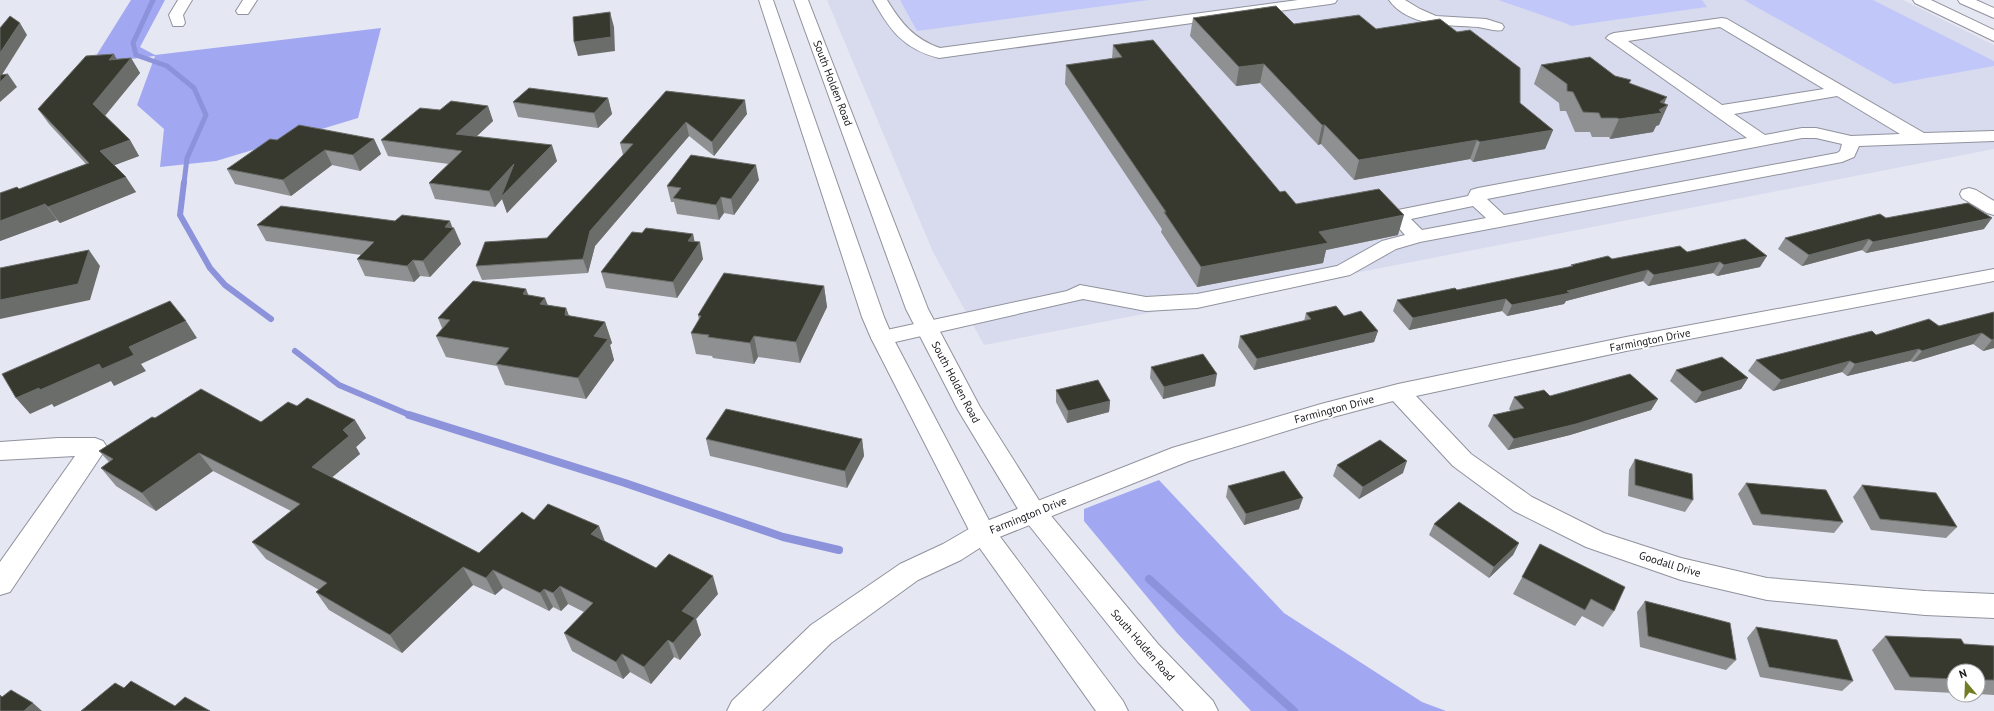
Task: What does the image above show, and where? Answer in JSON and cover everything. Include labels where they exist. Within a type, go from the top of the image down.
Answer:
[{"type":"main road","points":[[178,23],[176,15],[185,0]]},
{"type":"main road","points":[[766,0],[848,244],[882,338],[983,533],[1113,711]]},
{"type":"main road","name":"South Holden Road","points":[[802,0],[917,309],[970,410],[1033,512],[1148,653],[1203,711]]},
{"type":"main road","points":[[880,0],[896,27],[914,44],[939,53],[1233,5],[1330,0]]},
{"type":"main road","points":[[1396,0],[1422,17],[1450,22],[1483,22],[1497,27]]},
{"type":"main road","points":[[1920,0],[1994,36]]},
{"type":"main road","points":[[1965,0],[1994,14]]},
{"type":"main road","points":[[1761,140],[1614,38],[1722,22],[1920,139]]},
{"type":"main road","points":[[1719,111],[1839,91]]},
{"type":"main road","points":[[1477,200],[1478,194],[1483,192],[1810,132],[1850,141],[1994,136]]},
{"type":"main road","points":[[882,338],[1073,296],[1080,292],[1146,304],[1196,301],[1298,282],[1342,271],[1363,261],[1389,245],[1418,237],[1842,157],[1848,153],[1850,141]]},
{"type":"main road","points":[[1969,194],[1994,209]]},
{"type":"main road","points":[[1418,237],[1400,218],[1400,214],[1477,200]]},
{"type":"main road","points":[[1477,200],[1500,222]]},
{"type":"main road","name":"Farmington Drive","points":[[742,711],[821,634],[909,572],[952,552],[983,533],[1181,454],[1321,412],[1398,392],[1626,344],[1994,275]]},
{"type":"main road","name":"Goodall Drive","points":[[1398,392],[1462,460],[1523,504],[1595,540],[1681,569],[1767,589],[1925,603],[1994,606]]},
{"type":"main road","points":[[0,452],[58,447],[95,447],[74,475],[0,584]]},
{"type":"shaded area","points":[[131,0],[165,0],[140,47],[155,55],[381,28],[358,118],[216,161],[160,167],[164,129],[137,105],[155,56],[91,64]]},
{"type":"shaded area","points":[[827,0],[1903,0],[1994,45],[1994,149],[984,345],[933,252]]},
{"type":"shaded area","points":[[900,0],[1149,0],[917,31]]},
{"type":"shaded area","points":[[1498,0],[1702,0],[1707,7],[1571,26]]},
{"type":"shaded area","points":[[1744,0],[1873,0],[1994,61],[1994,66],[1894,84]]},
{"type":"shaded area","points":[[1159,480],[1284,613],[1422,702],[1446,711],[1251,711],[1177,633],[1084,521],[1084,509]]},
{"type":"building","points":[[1276,6],[1294,24],[1359,15],[1376,29],[1440,19],[1457,32],[1470,30],[1520,68],[1520,103],[1553,130],[1480,142],[1477,140],[1359,160],[1325,125],[1322,125],[1264,64],[1239,67],[1193,18]]},
{"type":"building","points":[[610,12],[611,37],[574,42],[573,17]]},
{"type":"building","points":[[10,16],[20,23],[0,53],[0,28]]},
{"type":"building","points":[[1153,40],[1280,192],[1285,191],[1296,204],[1379,189],[1404,215],[1319,232],[1328,243],[1201,267],[1164,212],[1166,212],[1066,65],[1122,57],[1113,45]]},
{"type":"building","points":[[114,54],[109,60],[131,58],[93,104],[130,140],[100,151],[126,177],[48,207],[45,204],[0,221],[0,193],[17,187],[19,189],[89,163],[38,109],[86,56]]},
{"type":"building","points":[[1590,57],[1615,76],[1631,80],[1629,83],[1667,97],[1660,102],[1668,105],[1659,110],[1662,113],[1619,119],[1601,118],[1599,113],[1583,112],[1573,92],[1567,91],[1567,84],[1541,65]]},
{"type":"building","points":[[8,74],[0,82],[0,75]]},
{"type":"building","points":[[529,88],[608,98],[594,113],[513,102]]},
{"type":"building","points":[[666,91],[745,100],[712,142],[686,122],[590,231],[583,259],[476,266],[485,242],[547,238],[633,144],[620,143]]},
{"type":"building","points":[[451,101],[488,106],[456,134],[552,145],[501,197],[514,164],[489,191],[429,183],[462,151],[381,140],[420,108],[440,110]]},
{"type":"building","points":[[299,125],[374,139],[353,155],[325,150],[283,180],[227,169],[270,139],[277,140]]},
{"type":"building","points":[[691,155],[756,165],[731,199],[721,197],[716,205],[673,198],[681,188],[667,186]]},
{"type":"building","points":[[1968,203],[1992,218],[1873,242],[1869,239],[1809,255],[1785,238],[1880,214],[1886,218]]},
{"type":"building","points":[[281,206],[395,221],[402,215],[450,221],[445,227],[454,228],[423,261],[413,260],[407,266],[357,259],[374,242],[257,225]]},
{"type":"building","points":[[646,228],[693,234],[688,241],[700,242],[673,282],[601,272],[632,232],[642,233]]},
{"type":"building","points":[[1745,239],[1767,256],[1724,265],[1720,262],[1654,275],[1648,270],[1567,291],[1570,293],[1512,305],[1506,299],[1413,318],[1397,300],[1455,288],[1457,290],[1573,266],[1571,265],[1608,256],[1612,259],[1680,246],[1687,252]]},
{"type":"building","points":[[89,250],[78,284],[0,300],[0,268]]},
{"type":"building","points":[[724,273],[824,286],[796,342],[754,336],[750,343],[691,333],[701,316],[698,315]]},
{"type":"building","points":[[473,281],[526,289],[523,294],[545,298],[540,304],[566,308],[565,315],[605,322],[594,336],[608,339],[578,378],[496,364],[509,348],[436,336],[450,320],[438,318]]},
{"type":"building","points":[[170,301],[186,321],[129,347],[134,355],[102,369],[99,364],[40,390],[39,388],[16,398],[2,374]]},
{"type":"building","points":[[1336,306],[1344,316],[1361,311],[1378,331],[1257,359],[1240,336],[1311,319],[1306,313]]},
{"type":"building","points":[[1994,312],[1994,339],[1992,340],[1982,333],[1922,351],[1919,349],[1855,364],[1850,361],[1781,380],[1756,360],[1872,331],[1876,335],[1929,319],[1939,326]]},
{"type":"building","points":[[1203,354],[1217,374],[1164,387],[1151,367]]},
{"type":"building","points":[[1722,357],[1748,378],[1702,392],[1676,370]]},
{"type":"building","points":[[1630,374],[1658,399],[1576,424],[1514,439],[1493,415],[1524,408],[1514,397],[1544,390],[1550,396]]},
{"type":"building","points":[[1098,380],[1110,401],[1068,411],[1056,390]]},
{"type":"building","points":[[201,389],[261,422],[288,402],[297,406],[307,398],[355,420],[343,430],[349,436],[312,467],[479,553],[522,512],[534,520],[548,504],[599,526],[591,534],[656,568],[669,554],[713,576],[682,611],[695,618],[673,643],[668,640],[644,667],[622,654],[616,662],[564,633],[593,603],[560,586],[553,593],[544,589],[540,593],[493,570],[486,578],[463,567],[390,635],[316,592],[327,583],[252,542],[300,504],[199,453],[142,493],[101,468],[113,459],[99,451],[152,417],[155,418]]},
{"type":"building","points":[[726,409],[862,439],[845,471],[706,439]]},
{"type":"building","points":[[1380,440],[1407,461],[1363,487],[1337,465]]},
{"type":"building","points":[[1635,459],[1692,474],[1693,500],[1635,485]]},
{"type":"building","points":[[1284,471],[1303,498],[1246,514],[1228,486]]},
{"type":"building","points":[[1746,483],[1826,490],[1843,522],[1761,514]]},
{"type":"building","points":[[1862,485],[1936,493],[1957,527],[1880,519]]},
{"type":"building","points":[[1459,502],[1519,543],[1494,567],[1434,524]]},
{"type":"building","points":[[1540,544],[1625,587],[1614,611],[1591,599],[1585,610],[1522,577]]},
{"type":"building","points":[[1645,601],[1730,623],[1736,660],[1648,636]]},
{"type":"building","points":[[1756,627],[1837,640],[1853,681],[1769,667]]},
{"type":"building","points":[[1885,636],[1961,639],[1964,644],[1994,646],[1994,680],[1986,680],[1986,663],[1946,663],[1946,679],[1910,677]]},
{"type":"building","points":[[131,681],[175,706],[185,697],[210,711],[81,711],[115,683],[124,688]]},
{"type":"building","points":[[11,690],[33,703],[24,711],[0,711],[0,695],[2,697]]},
{"type":"waterway","points":[[153,0],[133,43],[136,55],[167,66],[194,88],[206,115],[187,158],[184,183]]},
{"type":"waterway","points":[[184,182],[180,215],[210,268],[225,285],[271,319]]},
{"type":"waterway","points":[[295,351],[339,385],[411,416]]},
{"type":"waterway","points":[[411,416],[625,483],[783,537],[839,550]]},
{"type":"waterway","points":[[1149,579],[1294,711]]}]
